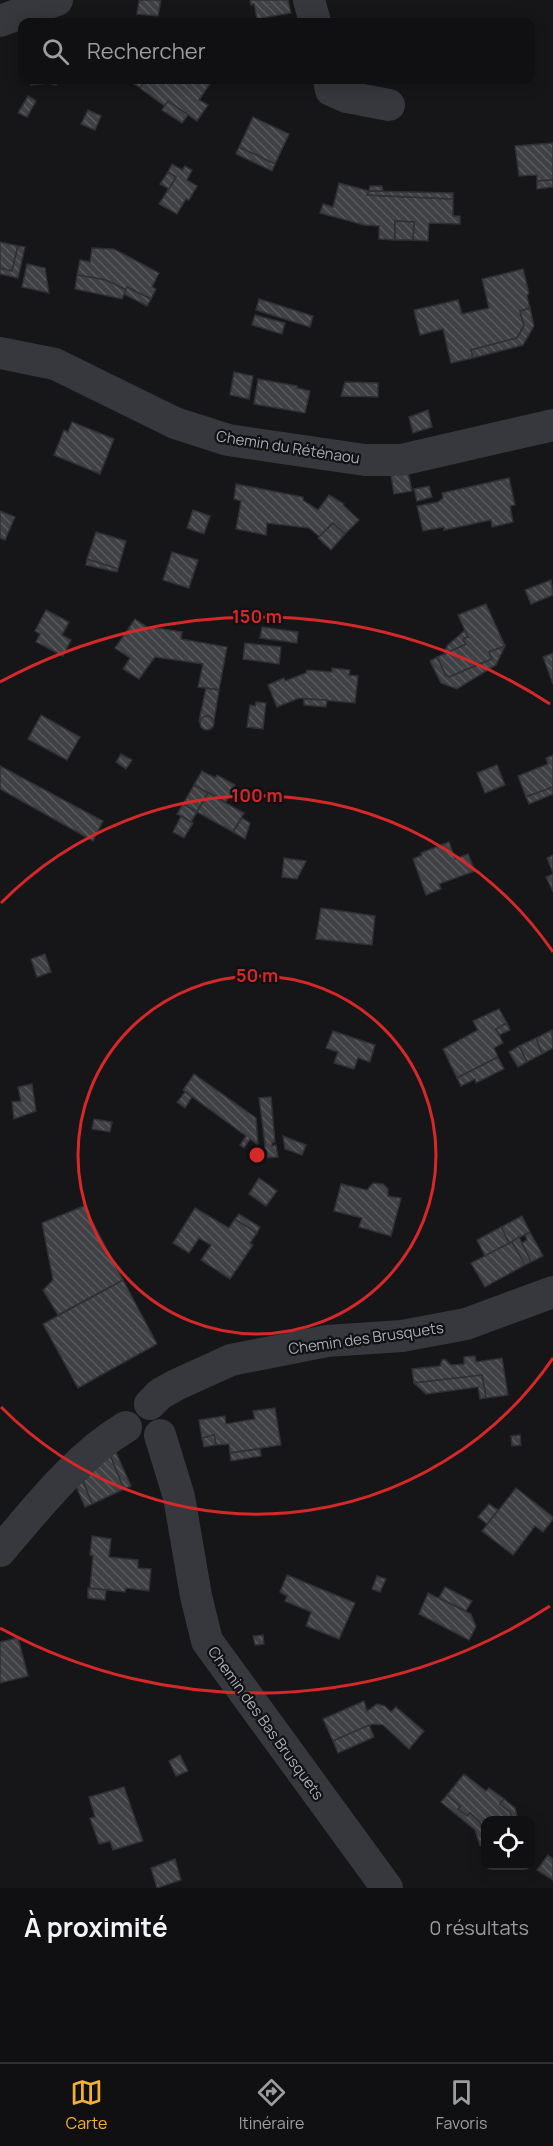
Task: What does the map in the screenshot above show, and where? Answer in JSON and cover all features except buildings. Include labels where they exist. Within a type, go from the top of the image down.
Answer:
[{"type":"street","points":[[0,21],[57,0]]},
{"type":"street","points":[[309,0],[314,18]]},
{"type":"street","points":[[330,84],[331,90],[347,97],[389,105]]},
{"type":"street","name":"Chemin du Réténaou","points":[[0,353],[55,364],[175,423],[228,440],[365,460],[401,460],[553,425]]},
{"type":"street","name":"Chemin des Brusquets","points":[[150,1404],[160,1394],[176,1385],[231,1360],[327,1341],[402,1336],[466,1324],[553,1292]]},
{"type":"street","points":[[150,1404],[156,1407],[164,1423],[160,1435],[148,1442],[142,1442],[130,1436],[126,1418],[133,1408],[150,1404]]},
{"type":"street","points":[[0,1551],[59,1482],[112,1435],[126,1426]]},
{"type":"street","name":"Chemin des Bas Brusquets","points":[[160,1435],[179,1497],[196,1596],[207,1641],[387,1888]]}]
